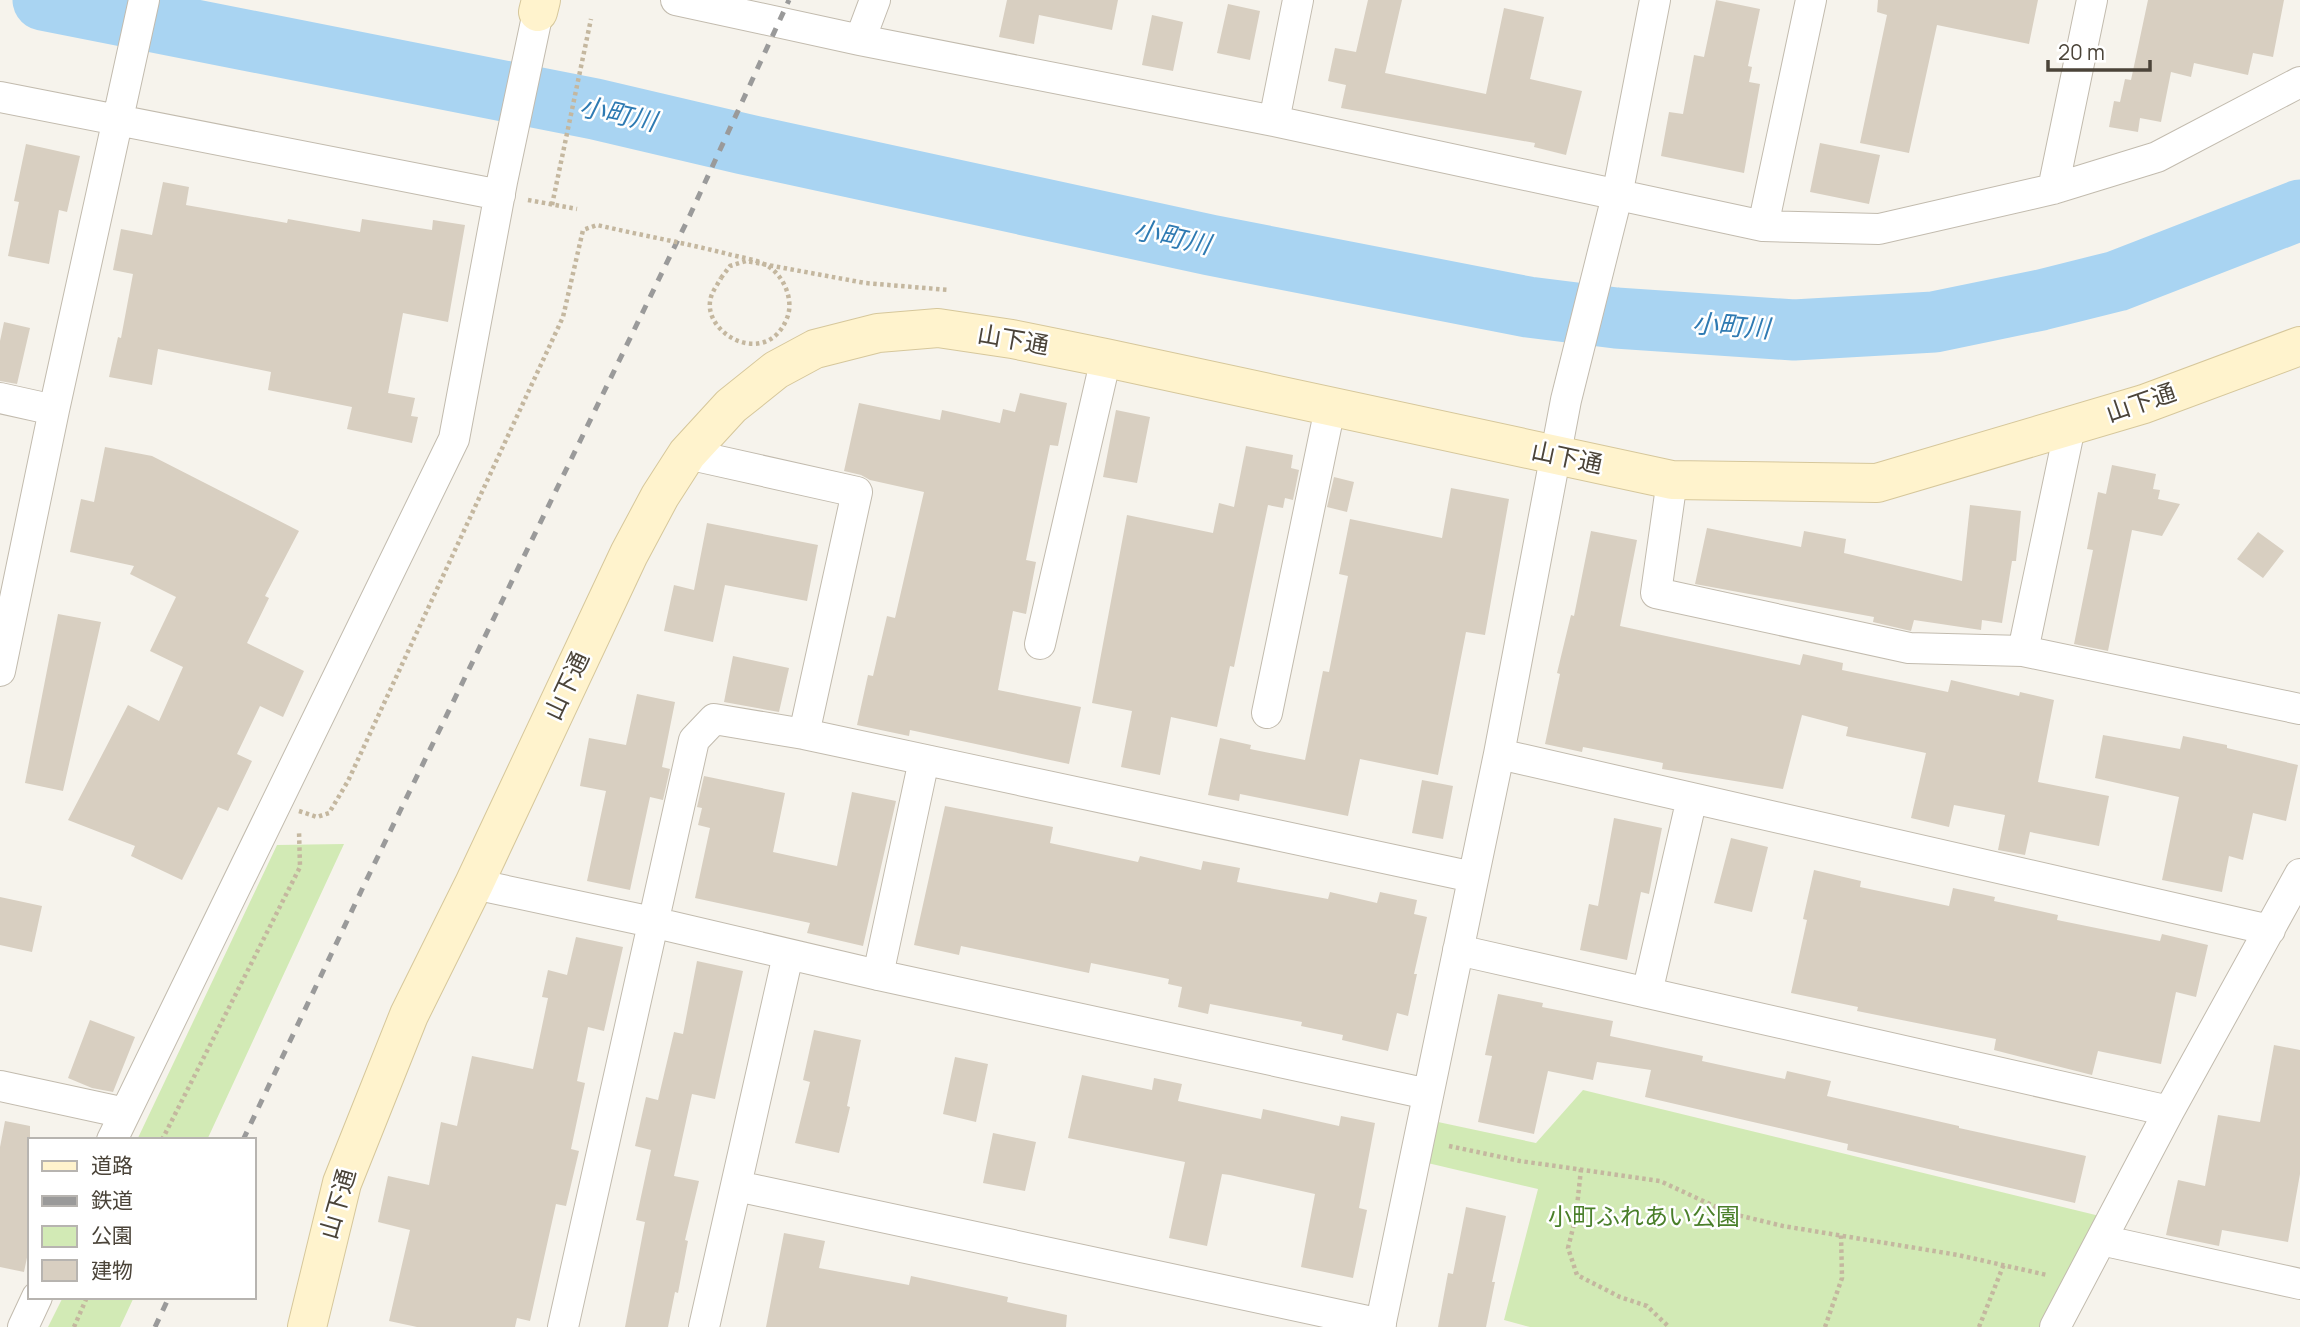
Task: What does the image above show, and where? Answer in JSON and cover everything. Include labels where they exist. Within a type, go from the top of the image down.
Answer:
[{"type":"street","points":[[0,671],[144,0]]},
{"type":"street","points":[[676,0],[860,40],[1273,121],[1763,226],[1880,229],[2053,189],[2157,157],[2300,82]]},
{"type":"street","points":[[860,40],[875,0]]},
{"type":"street","points":[[1273,121],[1298,0]]},
{"type":"street","points":[[737,1186],[1381,1325],[1499,754],[1566,400],[1617,196],[1655,0]]},
{"type":"street","points":[[1763,226],[1811,0]]},
{"type":"street","points":[[2053,189],[2092,0]]},
{"type":"street","points":[[113,1138],[454,439],[501,188],[540,6]]},
{"type":"street","points":[[0,97],[119,112],[501,188]]},
{"type":"street","name":"山下通","points":[[307,1327],[342,1183],[409,1015],[474,884],[629,554],[660,496],[687,454],[731,406],[776,370],[815,349],[878,333],[938,328],[1012,339],[1106,358],[1672,481],[1877,483],[2144,404],[2300,346]]},
{"type":"street","points":[[1040,644],[1106,358]]},
{"type":"street","points":[[0,398],[54,410]]},
{"type":"street","points":[[1267,713],[1330,408]]},
{"type":"street","points":[[2023,651],[2070,427]]},
{"type":"street","points":[[687,454],[857,492],[804,734]]},
{"type":"street","points":[[1672,481],[1656,593],[1909,648],[2023,651],[2300,709]]},
{"type":"street","points":[[563,1327],[694,740],[714,719],[804,734],[1473,877]]},
{"type":"street","points":[[1499,754],[2270,930]]},
{"type":"street","points":[[878,975],[924,760]]},
{"type":"street","points":[[1647,992],[1692,798]]},
{"type":"street","points":[[2055,1327],[2169,1111],[2300,874]]},
{"type":"street","points":[[474,884],[1428,1094]]},
{"type":"street","points":[[1458,950],[2169,1111]]},
{"type":"street","points":[[704,1327],[788,955]]},
{"type":"street","points":[[0,1086],[125,1112]]},
{"type":"street","points":[[2101,1240],[2300,1284]]},
{"type":"street","points":[[23,1327],[36,1299]]},
{"type":"path","points":[[552,205],[591,19]]},
{"type":"path","points":[[501,188],[552,205],[577,209]]},
{"type":"path","points":[[163,1138],[300,867],[299,811],[317,817],[329,813],[348,781],[564,317],[583,230],[597,225],[765,264],[782,279],[790,303],[788,317],[777,334],[764,342],[750,345],[732,339],[721,330],[713,317],[710,299],[721,278]]},
{"type":"path","points":[[1419,1139],[1520,1161],[1660,1181],[1729,1213],[1783,1226],[2004,1264],[2077,1286]]},
{"type":"path","points":[[1581,1169],[1576,1216],[1568,1248],[1577,1275],[1611,1293],[1647,1306],[1669,1327]]},
{"type":"path","points":[[1825,1327],[1842,1278],[1840,1234]]},
{"type":"path","points":[[1979,1327],[2004,1264]]},
{"type":"path","points":[[74,1327],[86,1299]]},
{"type":"green space","points":[[344,844],[208,1138],[138,1138],[277,845]]},
{"type":"green space","name":"小町ふれあい公園","points":[[1583,1090],[2112,1219],[2055,1327],[1530,1327],[1504,1320],[1538,1189],[1415,1160],[1424,1119],[1536,1143]]},
{"type":"green space","points":[[62,1299],[133,1299],[120,1327],[48,1327]]},
{"type":"building","points":[[1007,0],[1118,0],[1112,30],[1039,15],[1034,44],[999,37]]},
{"type":"building","points":[[1368,0],[1402,0],[1385,73],[1486,94],[1504,8],[1544,17],[1530,79],[1582,91],[1566,155],[1534,147],[1535,143],[1341,108],[1346,85],[1328,81],[1335,48],[1356,52]]},
{"type":"building","points":[[1716,0],[1760,9],[1748,66],[1752,67],[1749,82],[1760,84],[1744,173],[1661,156],[1669,112],[1683,114],[1694,55],[1704,57]]},
{"type":"building","points":[[1878,0],[2038,0],[2029,44],[1937,25],[1909,153],[1860,143],[1887,15],[1877,12]]},
{"type":"building","points":[[2148,0],[2284,0],[2273,57],[2253,53],[2248,75],[2194,63],[2191,77],[2171,72],[2161,122],[2140,118],[2138,132],[2109,127],[2114,101],[2120,102],[2125,79],[2131,80]]},
{"type":"building","points":[[1228,4],[1260,11],[1250,60],[1217,53]]},
{"type":"building","points":[[1152,15],[1183,22],[1173,71],[1142,65]]},
{"type":"building","points":[[1820,143],[1880,155],[1869,204],[1810,192]]},
{"type":"building","points":[[26,144],[80,156],[67,212],[59,210],[49,264],[8,256],[19,202],[14,201]]},
{"type":"building","points":[[163,182],[189,187],[186,205],[287,223],[288,219],[360,232],[362,219],[432,230],[433,220],[465,225],[448,322],[403,313],[388,393],[415,398],[411,416],[418,417],[412,443],[347,429],[352,407],[268,390],[271,372],[158,349],[152,385],[109,377],[118,337],[121,338],[133,274],[113,270],[121,229],[152,235]]},
{"type":"building","points":[[4,322],[30,328],[17,384],[0,381],[0,341]]},
{"type":"building","points":[[1020,393],[1067,403],[1058,446],[1050,445],[1026,560],[1036,562],[1026,614],[1013,611],[998,690],[1081,707],[1069,764],[910,730],[909,736],[857,725],[868,675],[873,676],[887,616],[895,618],[924,492],[870,480],[844,471],[859,403],[940,420],[942,410],[1000,423],[1003,409],[1015,412]]},
{"type":"building","points":[[1116,410],[1150,417],[1137,483],[1103,477]]},
{"type":"building","points":[[1246,446],[1293,455],[1291,468],[1299,470],[1293,500],[1285,498],[1283,508],[1268,505],[1234,667],[1230,666],[1217,727],[1171,717],[1160,775],[1121,767],[1132,711],[1092,703],[1127,515],[1213,533],[1219,503],[1234,507]]},
{"type":"building","points":[[105,447],[152,456],[299,531],[265,596],[269,598],[247,643],[304,671],[283,717],[260,706],[237,754],[252,761],[228,811],[218,807],[182,880],[131,856],[135,846],[68,820],[128,705],[159,721],[183,667],[150,651],[176,597],[130,574],[134,566],[70,552],[81,499],[94,502]]},
{"type":"building","points":[[2112,465],[2156,474],[2153,489],[2160,490],[2158,499],[2180,504],[2162,536],[2132,530],[2108,651],[2074,644],[2093,550],[2087,549],[2098,492],[2106,494]]},
{"type":"building","points":[[1334,477],[1354,482],[1347,512],[1327,507]]},
{"type":"building","points":[[1451,488],[1509,499],[1485,635],[1466,632],[1438,775],[1360,759],[1348,816],[1240,794],[1239,801],[1208,795],[1220,738],[1251,745],[1250,749],[1305,760],[1323,671],[1329,672],[1348,576],[1339,574],[1350,519],[1442,538]]},
{"type":"building","points":[[1970,505],[2021,511],[2016,561],[2012,561],[2002,623],[1982,620],[1981,630],[1914,620],[1911,631],[1873,622],[1874,617],[1695,584],[1707,528],[1801,547],[1804,531],[1846,539],[1844,553],[1962,581]]},
{"type":"building","points":[[707,523],[818,545],[807,601],[725,585],[713,642],[664,631],[674,585],[694,590]]},
{"type":"building","points":[[1591,531],[1637,540],[1620,626],[1800,665],[1803,654],[1843,663],[1842,670],[1948,692],[1951,680],[2019,696],[2020,692],[2054,700],[2038,782],[2109,796],[2099,846],[2030,832],[2025,855],[1998,850],[2005,815],[1954,805],[1949,827],[1911,818],[1926,753],[1846,736],[1848,727],[1802,715],[1783,789],[1662,769],[1663,763],[1583,747],[1582,752],[1545,744],[1560,674],[1557,673],[1571,615],[1574,616]]},
{"type":"building","points":[[2258,532],[2284,551],[2263,578],[2237,559]]},
{"type":"building","points":[[58,614],[101,622],[63,791],[25,783]]},
{"type":"building","points":[[733,656],[789,668],[779,712],[724,702]]},
{"type":"building","points":[[637,694],[675,702],[662,767],[670,769],[663,800],[650,797],[630,890],[587,881],[606,791],[580,786],[589,738],[626,745]]},
{"type":"building","points":[[2103,735],[2180,749],[2183,736],[2298,765],[2286,821],[2253,813],[2243,860],[2229,856],[2222,892],[2162,880],[2179,797],[2095,778]]},
{"type":"building","points":[[704,776],[785,793],[773,852],[837,866],[852,792],[896,801],[863,946],[807,933],[810,923],[695,898],[710,828],[698,825],[702,808],[697,807]]},
{"type":"building","points":[[1422,780],[1453,786],[1443,839],[1412,833]]},
{"type":"building","points":[[945,806],[1053,827],[1050,843],[1138,862],[1140,856],[1201,870],[1203,861],[1240,868],[1237,882],[1328,899],[1330,892],[1377,903],[1380,892],[1417,900],[1414,914],[1427,917],[1408,1016],[1397,1013],[1388,1051],[1342,1040],[1343,1035],[1301,1026],[1302,1022],[1210,1004],[1208,1014],[1178,1007],[1182,987],[1168,984],[1169,979],[1091,963],[1089,973],[961,946],[959,955],[914,945]]},
{"type":"building","points":[[1614,818],[1662,828],[1649,894],[1641,892],[1627,960],[1580,950],[1589,904],[1598,906]]},
{"type":"building","points":[[1731,838],[1768,847],[1752,912],[1714,903]]},
{"type":"building","points":[[1814,870],[1861,881],[1860,887],[1949,906],[1953,888],[1995,897],[1994,901],[2058,915],[2057,920],[2160,941],[2162,934],[2208,945],[2196,997],[2176,992],[2161,1064],[2098,1051],[2092,1075],[1994,1050],[1996,1039],[1857,1011],[1858,1007],[1791,993],[1807,920],[1803,919]]},
{"type":"building","points":[[0,897],[42,906],[32,952],[0,945]]},
{"type":"building","points":[[576,937],[623,947],[604,1031],[588,1027],[577,1081],[585,1083],[571,1149],[579,1151],[566,1206],[556,1204],[530,1321],[517,1318],[515,1327],[417,1327],[389,1321],[410,1230],[378,1222],[388,1176],[429,1185],[441,1122],[457,1126],[472,1056],[533,1069],[548,998],[542,997],[548,970],[567,975]]},
{"type":"building","points":[[697,961],[743,971],[715,1099],[692,1094],[674,1176],[699,1181],[685,1240],[688,1241],[678,1293],[675,1292],[668,1327],[625,1327],[645,1222],[636,1220],[651,1150],[635,1146],[646,1097],[658,1100],[674,1032],[683,1034]]},
{"type":"building","points":[[1498,994],[1543,1003],[1542,1007],[1613,1021],[1610,1036],[1703,1056],[1702,1061],[1785,1079],[1787,1071],[1831,1081],[1827,1096],[2086,1156],[2075,1203],[1847,1150],[1848,1144],[1645,1097],[1651,1070],[1597,1062],[1593,1080],[1548,1071],[1534,1134],[1478,1122],[1492,1056],[1485,1055]]},
{"type":"building","points":[[90,1020],[135,1037],[113,1092],[92,1088],[68,1078]]},
{"type":"building","points":[[814,1030],[861,1040],[839,1153],[795,1143],[810,1082],[803,1080]]},
{"type":"building","points":[[2274,1045],[2300,1050],[2300,1174],[2288,1242],[2222,1230],[2219,1246],[2166,1235],[2178,1180],[2205,1186],[2218,1115],[2260,1122]]},
{"type":"building","points":[[955,1057],[988,1064],[976,1122],[943,1114]]},
{"type":"building","points":[[1082,1075],[1152,1090],[1154,1078],[1182,1084],[1178,1101],[1261,1119],[1263,1109],[1339,1126],[1341,1116],[1375,1123],[1359,1208],[1367,1210],[1353,1278],[1301,1267],[1315,1194],[1230,1175],[1222,1174],[1207,1246],[1169,1238],[1185,1162],[1068,1138]]},
{"type":"building","points":[[5,1121],[30,1126],[28,1253],[24,1272],[0,1267],[0,1147]]},
{"type":"building","points":[[993,1133],[1036,1142],[1025,1191],[983,1183]]},
{"type":"building","points":[[1466,1207],[1506,1216],[1486,1327],[1438,1327],[1448,1273],[1453,1274]]},
{"type":"building","points":[[784,1233],[825,1241],[819,1268],[909,1285],[911,1276],[1008,1297],[1007,1302],[1067,1315],[1066,1327],[766,1327]]},
{"type":"waterway","name":"小町川","points":[[43,0],[595,109],[1210,245],[1528,307],[1616,318],[1794,330],[1934,322],[2117,281],[2300,210]]},
{"type":"railway","points":[[244,1138],[690,215],[789,0]]},
{"type":"railway","points":[[155,1327],[168,1299]]}]
